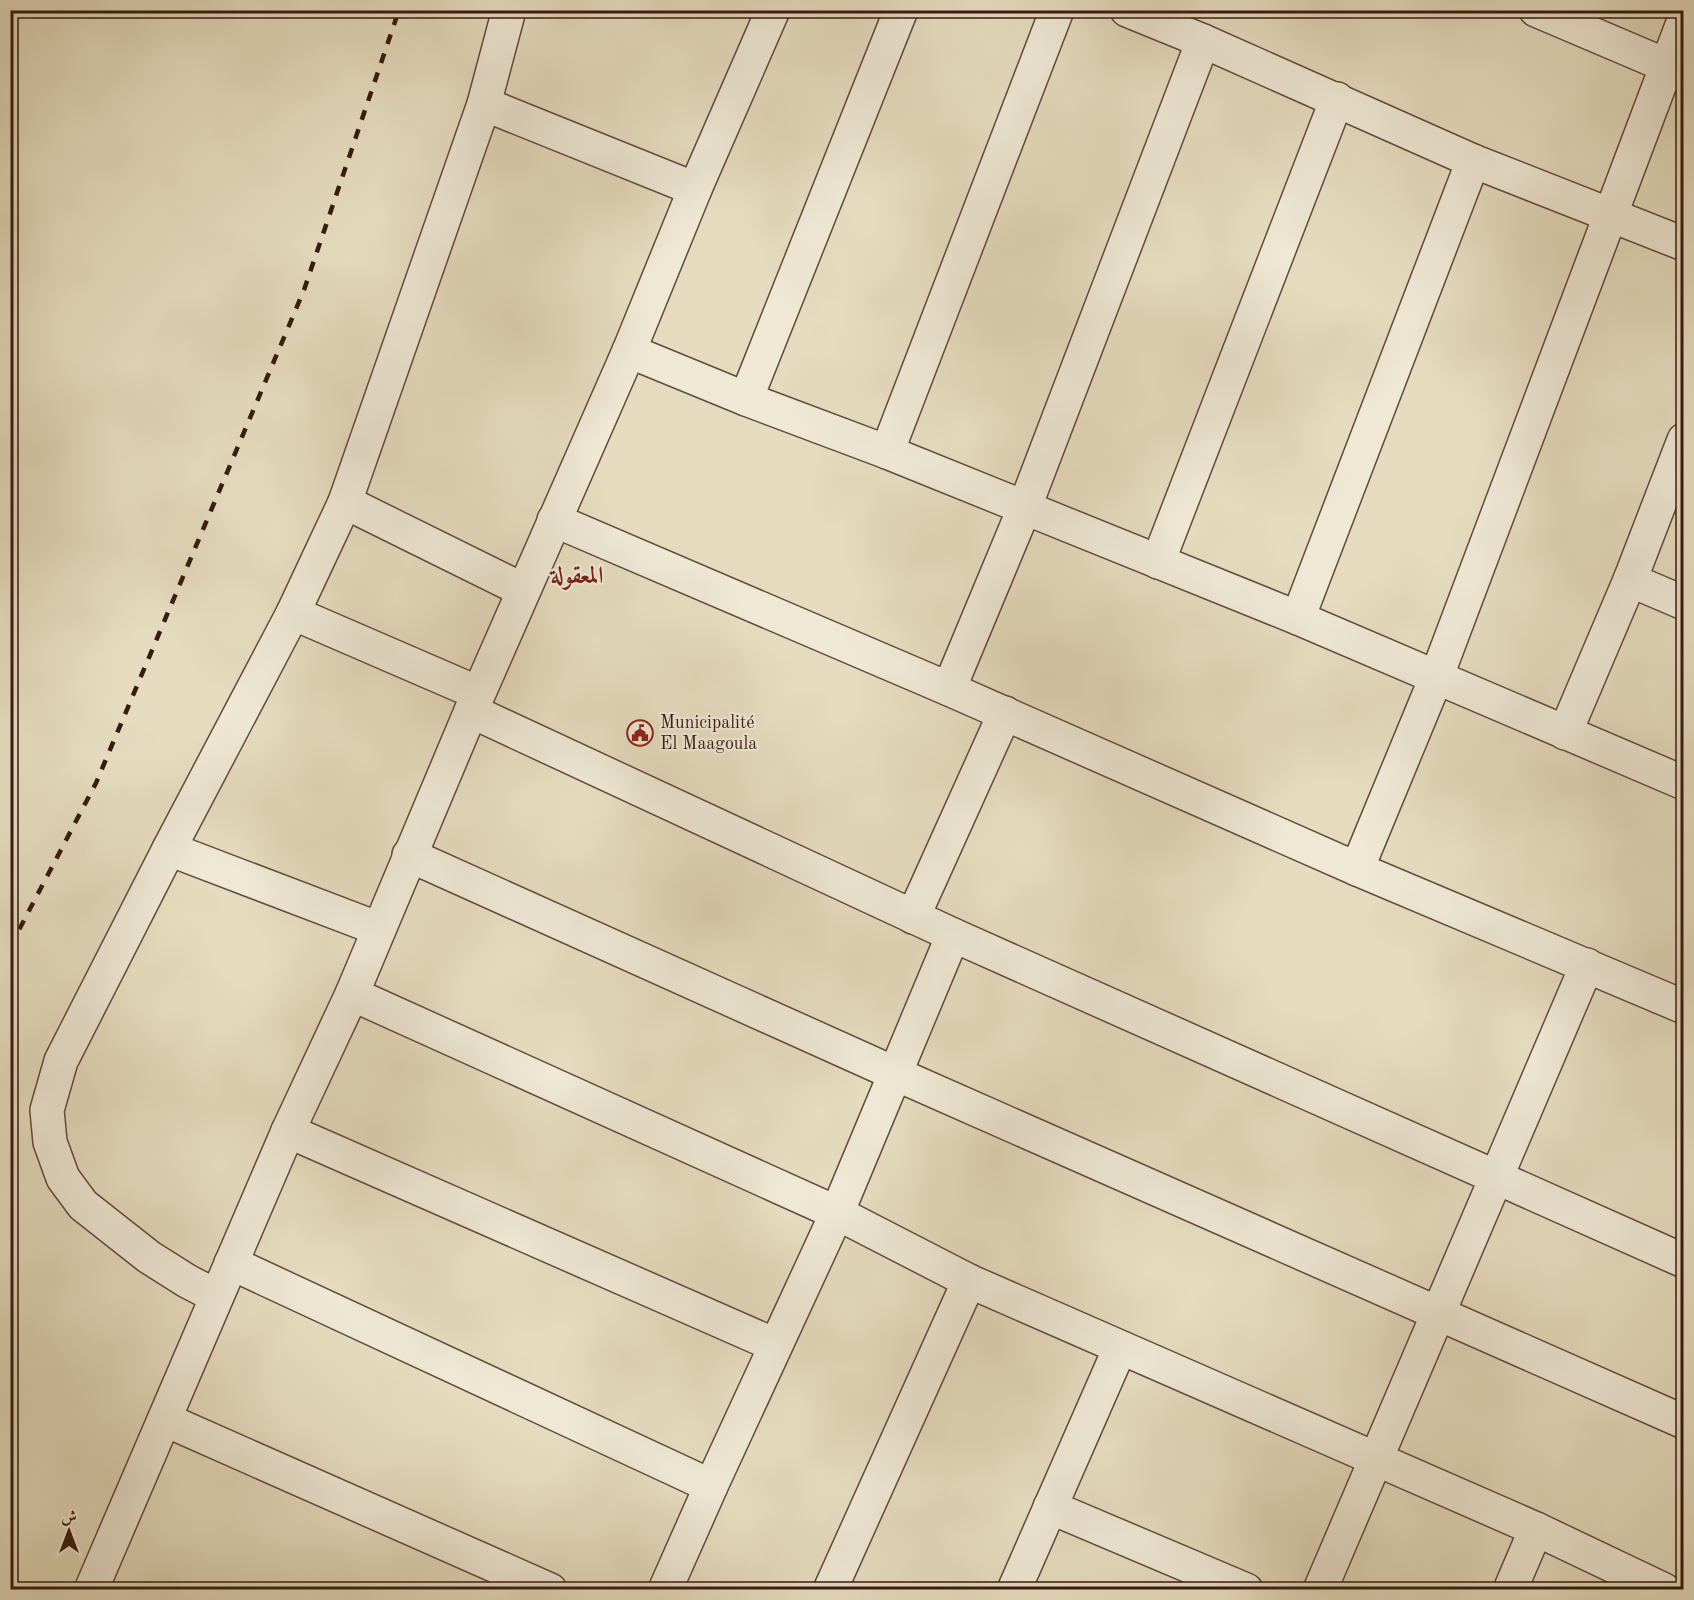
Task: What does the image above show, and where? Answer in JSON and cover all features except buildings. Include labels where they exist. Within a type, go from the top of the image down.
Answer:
[{"type":"street","points":[[216,1296],[148,1257],[83,1205],[63,1178],[50,1142],[47,1110],[61,1061],[293,613],[345,502],[484,104],[509,10]]},
{"type":"street","points":[[91,1590],[166,1420],[216,1296],[288,1131],[352,994],[474,702],[629,351],[774,10]]},
{"type":"street","points":[[746,399],[901,10]]},
{"type":"street","points":[[887,452],[1057,10]]},
{"type":"street","points":[[1127,10],[1159,16],[1203,41],[1473,161],[1683,244]]},
{"type":"street","points":[[1536,10],[1675,70]]},
{"type":"street","points":[[1357,869],[1436,678],[1610,214],[1675,70],[1683,20]]},
{"type":"street","points":[[949,689],[1024,509],[1203,41]]},
{"type":"street","points":[[1158,562],[1337,99]]},
{"type":"street","points":[[484,104],[696,189]]},
{"type":"street","points":[[1298,618],[1473,161]]},
{"type":"street","points":[[629,351],[746,399],[887,452],[1298,618],[1683,783]]},
{"type":"street","points":[[1566,733],[1630,580],[1683,440]]},
{"type":"street","points":[[345,502],[523,590]]},
{"type":"street","points":[[554,520],[1005,713],[1357,869],[1683,1007]]},
{"type":"street","points":[[1630,580],[1683,603]]},
{"type":"street","points":[[293,613],[913,917],[1683,1262]]},
{"type":"street","points":[[913,917],[1005,713]]},
{"type":"street","points":[[169,849],[379,929]]},
{"type":"street","points":[[410,855],[896,1074],[1683,1422]]},
{"type":"street","points":[[665,1590],[837,1213],[953,935]]},
{"type":"street","points":[[1320,1590],[1378,1459],[1438,1312],[1587,965]]},
{"type":"street","points":[[352,994],[837,1213],[969,1281],[1536,1529],[1664,1590]]},
{"type":"street","points":[[288,1131],[775,1345]]},
{"type":"street","points":[[231,1263],[711,1486]]},
{"type":"street","points":[[830,1590],[969,1281]]},
{"type":"street","points":[[1014,1590],[1120,1348]]},
{"type":"street","points":[[166,1420],[550,1590]]},
{"type":"street","points":[[1050,1507],[1246,1590]]},
{"type":"street","points":[[1510,1590],[1536,1529]]},
{"type":"railway","points":[[10,947],[96,783],[304,290],[399,10]]},
{"type":"place","name":"Municipalité El Maagoula","points":[[640,733]]},
{"type":"district","name":"المعقولة","points":[[577,577]]}]
